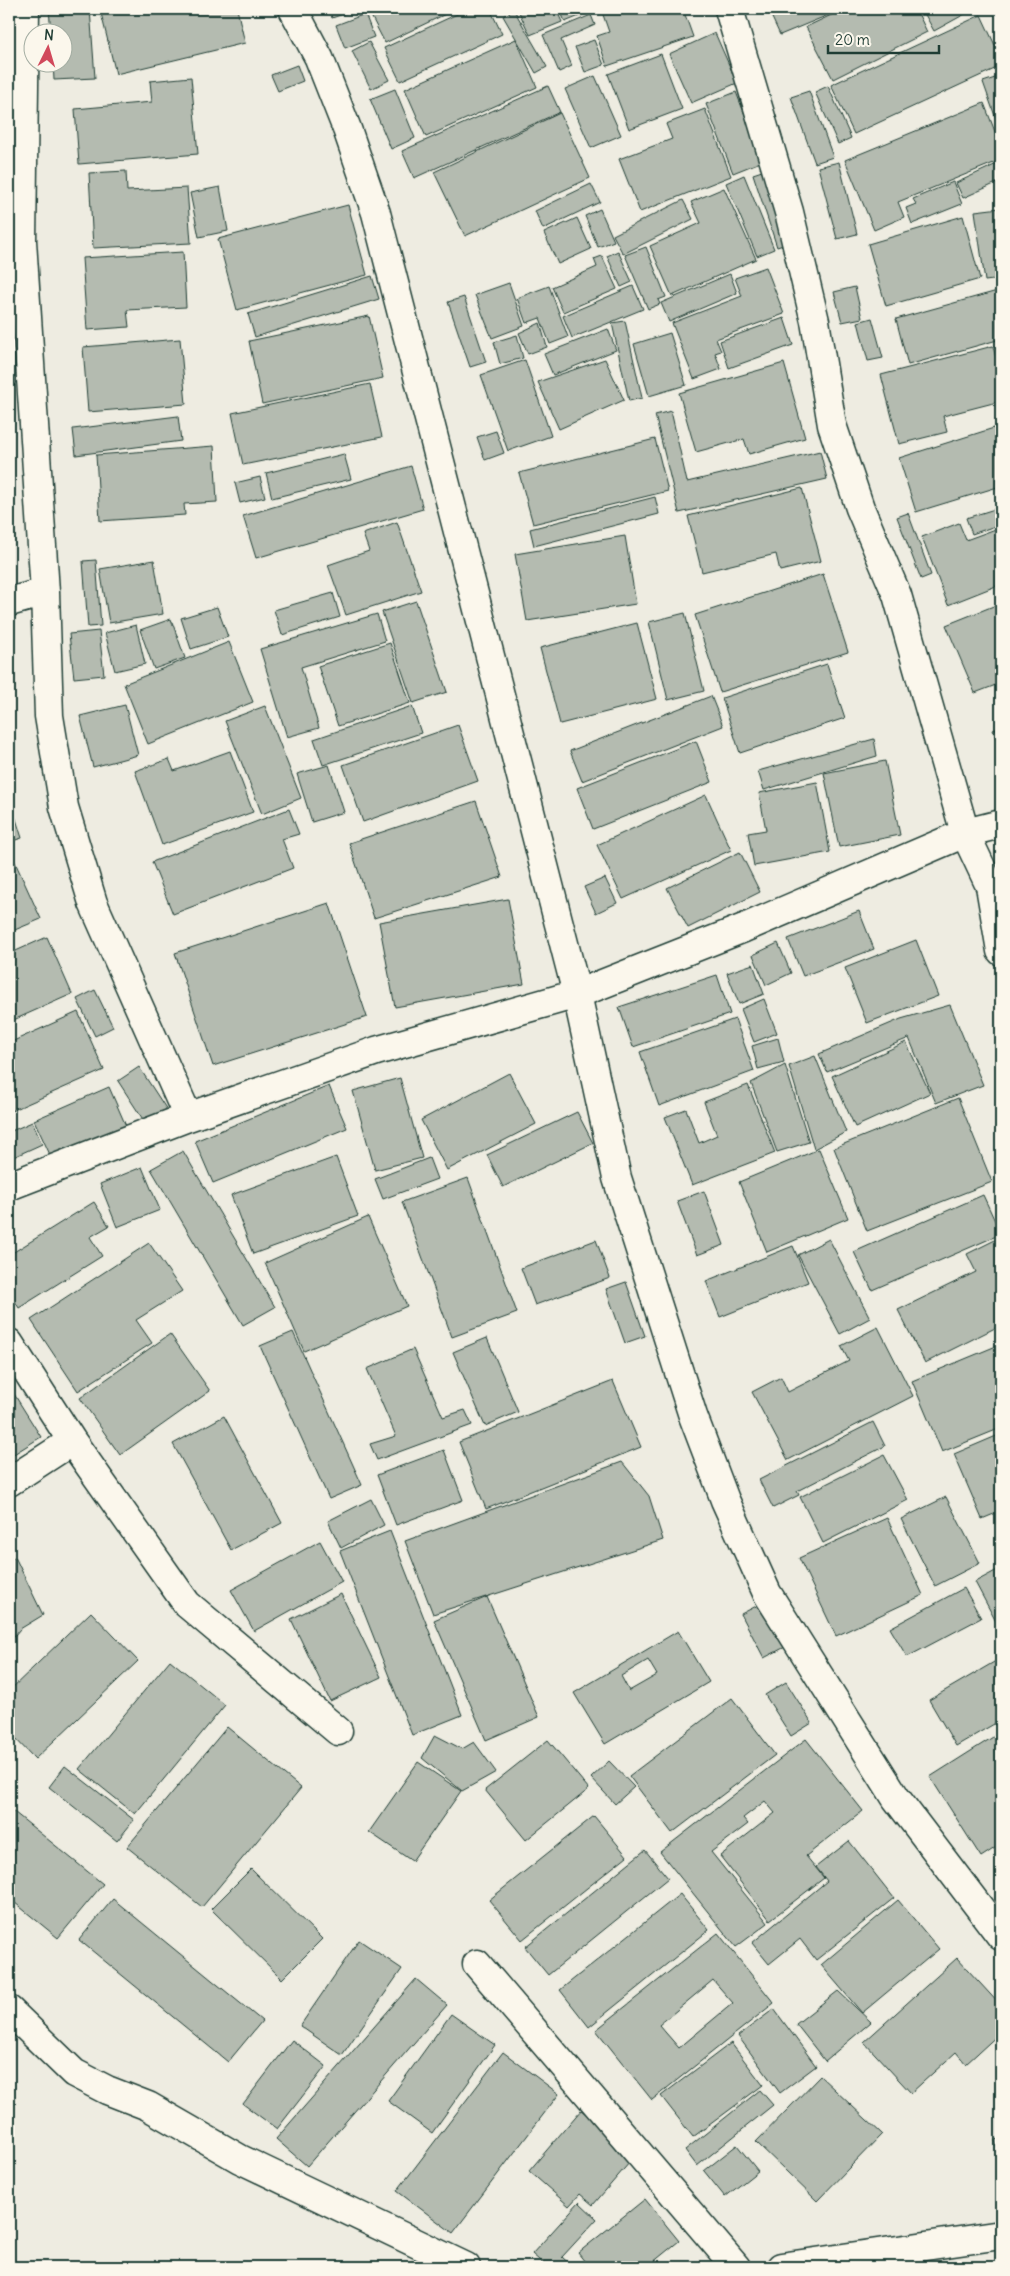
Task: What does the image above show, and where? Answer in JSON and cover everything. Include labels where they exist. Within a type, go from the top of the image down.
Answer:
[{"type":"street","points":[[25,9],[22,241],[45,592],[49,716],[64,807],[93,903],[188,1117]]},
{"type":"street","points":[[294,9],[319,58],[347,129],[376,213],[577,994],[617,1178],[684,1388],[725,1500],[767,1593],[896,1798],[1001,1936]]},
{"type":"street","points":[[729,9],[789,212],[815,321],[832,425],[860,508],[897,595],[965,832],[990,886],[1001,951]]},
{"type":"street","points":[[9,602],[45,592]]},
{"type":"street","points":[[9,1186],[188,1117],[376,1051],[577,994],[744,928],[965,832],[1001,824]]},
{"type":"street","points":[[9,1343],[72,1441],[187,1604],[338,1731]]},
{"type":"street","points":[[9,1482],[72,1441]]},
{"type":"street","points":[[477,1964],[736,2267]]},
{"type":"street","points":[[9,2010],[74,2073],[107,2090],[148,2106],[240,2160],[466,2267]]},
{"type":"street","points":[[781,2267],[1001,2235]]},
{"type":"building","points":[[49,9],[90,9],[95,78],[54,80],[54,72],[72,72],[72,22],[50,22]]},
{"type":"building","points":[[100,9],[237,9],[245,43],[116,74]]},
{"type":"building","points":[[329,9],[348,9],[349,12],[332,18]]},
{"type":"building","points":[[376,9],[456,9],[385,43],[369,12]]},
{"type":"building","points":[[468,9],[490,9],[502,34],[400,81],[384,48]]},
{"type":"building","points":[[526,9],[556,9],[562,22],[530,35],[519,12]]},
{"type":"building","points":[[560,9],[588,9],[589,12],[565,22]]},
{"type":"building","points":[[601,9],[683,9],[693,37],[607,66],[597,36],[609,32]]},
{"type":"building","points":[[768,9],[831,9],[833,13],[780,35]]},
{"type":"building","points":[[844,9],[916,9],[927,32],[833,79],[806,27]]},
{"type":"building","points":[[922,9],[974,9],[934,31]]},
{"type":"building","points":[[514,10],[547,67],[536,73],[503,16]]},
{"type":"building","points":[[365,14],[374,37],[345,48],[336,25]]},
{"type":"building","points":[[591,15],[595,25],[561,40],[572,66],[559,72],[543,35]]},
{"type":"building","points":[[981,15],[1001,58],[1001,66],[854,134],[831,85]]},
{"type":"building","points":[[715,33],[737,83],[691,103],[669,54]]},
{"type":"building","points":[[516,39],[537,87],[426,137],[405,89]]},
{"type":"building","points":[[594,40],[604,65],[585,72],[575,47]]},
{"type":"building","points":[[369,42],[389,80],[371,89],[352,51]]},
{"type":"building","points":[[661,54],[682,109],[629,129],[608,74]]},
{"type":"building","points":[[297,65],[303,81],[278,91],[271,75]]},
{"type":"building","points":[[595,76],[621,135],[591,148],[565,89]]},
{"type":"building","points":[[1001,76],[1001,133],[983,82]]},
{"type":"building","points":[[191,77],[198,154],[79,164],[75,109],[152,102],[150,81]]},
{"type":"building","points":[[548,86],[560,112],[414,178],[402,151]]},
{"type":"building","points":[[828,86],[851,138],[838,144],[815,92]]},
{"type":"building","points":[[395,89],[415,138],[391,149],[370,99]]},
{"type":"building","points":[[809,91],[833,157],[815,163],[791,97]]},
{"type":"building","points":[[736,92],[763,161],[733,173],[706,104]]},
{"type":"building","points":[[984,103],[1001,147],[1001,160],[898,202],[904,217],[874,230],[845,160]]},
{"type":"building","points":[[705,109],[731,176],[640,212],[619,159],[672,139],[666,124]]},
{"type":"building","points":[[560,113],[590,178],[465,236],[434,172]]},
{"type":"building","points":[[839,162],[857,234],[837,239],[818,167]]},
{"type":"building","points":[[1001,162],[1001,181],[963,198],[956,183]]},
{"type":"building","points":[[768,169],[792,242],[777,247],[753,174]]},
{"type":"building","points":[[126,171],[127,191],[187,188],[191,243],[93,248],[89,173]]},
{"type":"building","points":[[744,175],[774,249],[757,256],[726,183]]},
{"type":"building","points":[[953,182],[962,204],[912,224],[906,208],[916,204],[913,199]]},
{"type":"building","points":[[591,184],[600,202],[543,229],[535,211]]},
{"type":"building","points":[[220,187],[228,231],[199,237],[190,193]]},
{"type":"building","points":[[724,188],[756,259],[672,296],[650,246],[701,223],[691,202]]},
{"type":"building","points":[[1001,195],[1001,279],[985,281],[975,211],[1000,208],[999,196]]},
{"type":"building","points":[[683,200],[693,219],[623,254],[613,235]]},
{"type":"building","points":[[348,205],[367,275],[237,310],[218,239]]},
{"type":"building","points":[[600,209],[614,241],[598,247],[585,216]]},
{"type":"building","points":[[963,216],[980,279],[886,306],[868,244]]},
{"type":"building","points":[[577,218],[591,249],[558,264],[544,233]]},
{"type":"building","points":[[646,247],[666,297],[658,300],[660,304],[648,309],[625,255]]},
{"type":"building","points":[[618,251],[632,282],[621,287],[607,256]]},
{"type":"building","points":[[183,252],[186,307],[127,310],[129,327],[87,330],[82,258]]},
{"type":"building","points":[[602,256],[617,289],[563,312],[552,287],[597,267],[594,259]]},
{"type":"building","points":[[766,267],[784,314],[716,339],[721,351],[715,353],[721,369],[694,379],[672,323],[742,296],[735,278]]},
{"type":"building","points":[[730,274],[737,293],[669,322],[661,303]]},
{"type":"building","points":[[372,276],[379,299],[255,337],[248,314]]},
{"type":"building","points":[[509,283],[524,326],[492,338],[475,295]]},
{"type":"building","points":[[549,286],[568,337],[550,344],[540,318],[526,323],[517,298]]},
{"type":"building","points":[[633,286],[643,309],[572,338],[563,316]]},
{"type":"building","points":[[855,287],[862,318],[842,322],[834,292]]},
{"type":"building","points":[[1001,290],[1001,339],[908,365],[896,319]]},
{"type":"building","points":[[464,297],[486,362],[470,367],[448,302]]},
{"type":"building","points":[[369,316],[383,378],[262,404],[249,341]]},
{"type":"building","points":[[784,318],[793,345],[729,368],[720,341]]},
{"type":"building","points":[[872,318],[883,358],[868,361],[858,322]]},
{"type":"building","points":[[625,321],[642,398],[629,401],[612,323]]},
{"type":"building","points":[[540,323],[547,347],[528,354],[519,333]]},
{"type":"building","points":[[608,329],[616,350],[553,375],[544,354]]},
{"type":"building","points":[[670,333],[686,385],[649,396],[634,344]]},
{"type":"building","points":[[517,335],[523,358],[500,364],[494,342]]},
{"type":"building","points":[[180,339],[186,404],[88,412],[83,347]]},
{"type":"building","points":[[993,346],[1001,379],[1001,401],[943,416],[947,432],[899,444],[881,375]]},
{"type":"building","points":[[605,359],[624,400],[559,429],[538,382]]},
{"type":"building","points":[[525,360],[551,436],[508,451],[481,375]]},
{"type":"building","points":[[784,363],[805,438],[749,454],[744,439],[696,452],[679,393]]},
{"type":"building","points":[[370,384],[382,437],[243,465],[232,413]]},
{"type":"building","points":[[671,411],[687,482],[820,451],[827,479],[679,513],[655,415]]},
{"type":"building","points":[[178,416],[181,441],[76,455],[73,429]]},
{"type":"building","points":[[997,427],[1001,440],[1001,486],[916,512],[899,458]]},
{"type":"building","points":[[496,431],[504,453],[485,460],[477,437]]},
{"type":"building","points":[[655,439],[668,491],[533,524],[519,473]]},
{"type":"building","points":[[214,446],[217,502],[184,504],[185,515],[100,521],[96,455]]},
{"type":"building","points":[[344,454],[351,479],[272,498],[266,473]]},
{"type":"building","points":[[411,466],[423,509],[256,558],[243,516]]},
{"type":"building","points":[[260,477],[265,497],[240,503],[235,483]]},
{"type":"building","points":[[802,488],[821,561],[780,571],[776,554],[702,572],[688,516]]},
{"type":"building","points":[[655,497],[659,514],[534,546],[530,529]]},
{"type":"building","points":[[1001,507],[1001,524],[972,534],[966,518]]},
{"type":"building","points":[[908,513],[931,575],[921,579],[897,517]]},
{"type":"building","points":[[397,522],[421,591],[346,615],[328,565],[369,551],[363,534]]},
{"type":"building","points":[[959,523],[966,540],[1001,527],[1001,584],[948,605],[922,537]]},
{"type":"building","points":[[625,536],[636,604],[527,621],[515,554]]},
{"type":"building","points":[[96,560],[101,626],[88,627],[83,561]]},
{"type":"building","points":[[154,560],[163,614],[109,623],[100,569]]},
{"type":"building","points":[[823,574],[848,652],[720,692],[695,615]]},
{"type":"building","points":[[333,593],[340,617],[282,635],[274,610]]},
{"type":"building","points":[[416,601],[447,692],[413,703],[382,612]]},
{"type":"building","points":[[1001,603],[1001,683],[975,693],[946,625]]},
{"type":"building","points":[[217,607],[228,637],[191,649],[181,618]]},
{"type":"building","points":[[685,613],[704,691],[668,700],[649,622]]},
{"type":"building","points":[[377,614],[385,641],[301,667],[319,728],[287,737],[260,649]]},
{"type":"building","points":[[171,619],[185,658],[154,669],[140,630]]},
{"type":"building","points":[[637,623],[657,699],[560,724],[540,648]]},
{"type":"building","points":[[136,625],[145,664],[115,671],[105,633]]},
{"type":"building","points":[[99,631],[104,675],[74,678],[69,634]]},
{"type":"building","points":[[229,642],[253,702],[148,744],[124,684]]},
{"type":"building","points":[[390,643],[410,703],[338,726],[318,666]]},
{"type":"building","points":[[827,664],[845,718],[740,753],[722,698]]},
{"type":"building","points":[[711,696],[723,726],[582,781],[570,751]]},
{"type":"building","points":[[125,705],[138,755],[93,767],[80,716]]},
{"type":"building","points":[[265,706],[301,798],[262,814],[225,721]]},
{"type":"building","points":[[412,706],[421,733],[323,765],[314,739]]},
{"type":"building","points":[[458,725],[478,781],[363,822],[343,765]]},
{"type":"building","points":[[1001,727],[1001,752],[993,730]]},
{"type":"building","points":[[874,739],[877,756],[764,790],[758,771]]},
{"type":"building","points":[[696,741],[712,782],[593,829],[577,788]]},
{"type":"building","points":[[230,751],[253,812],[162,845],[135,771],[169,759],[174,771]]},
{"type":"building","points":[[885,761],[900,835],[839,847],[824,773]]},
{"type":"building","points":[[329,765],[344,812],[312,822],[297,774]]},
{"type":"building","points":[[817,782],[830,852],[754,866],[748,833],[766,830],[759,793]]},
{"type":"building","points":[[706,795],[731,850],[623,899],[597,845]]},
{"type":"building","points":[[9,797],[22,838],[9,842]]},
{"type":"building","points":[[476,801],[502,877],[374,918],[349,843]]},
{"type":"building","points":[[289,809],[299,834],[282,839],[293,868],[173,914],[152,862]]},
{"type":"building","points":[[9,849],[41,919],[10,932],[9,930]]},
{"type":"building","points":[[740,852],[760,892],[688,928],[667,888]]},
{"type":"building","points":[[605,878],[617,903],[596,913],[584,887]]},
{"type":"building","points":[[508,899],[524,984],[395,1007],[379,922]]},
{"type":"building","points":[[329,903],[367,1017],[213,1066],[175,953]]},
{"type":"building","points":[[859,911],[874,949],[803,976],[788,939]]},
{"type":"building","points":[[47,937],[72,994],[9,1022],[9,954]]},
{"type":"building","points":[[916,940],[938,996],[867,1023],[845,968]]},
{"type":"building","points":[[778,943],[791,973],[766,985],[753,955]]},
{"type":"building","points":[[753,964],[764,994],[739,1004],[727,973]]},
{"type":"building","points":[[717,975],[730,1014],[633,1047],[619,1007]]},
{"type":"building","points":[[95,990],[113,1027],[95,1036],[77,999]]},
{"type":"building","points":[[764,999],[777,1033],[754,1042],[741,1009]]},
{"type":"building","points":[[950,1005],[983,1085],[936,1103],[909,1038],[827,1072],[819,1054],[901,1019]]},
{"type":"building","points":[[78,1012],[104,1070],[9,1112],[9,1043]]},
{"type":"building","points":[[735,1019],[754,1071],[659,1106],[640,1052]]},
{"type":"building","points":[[778,1038],[784,1062],[758,1069],[752,1046]]},
{"type":"building","points":[[906,1042],[930,1093],[855,1127],[832,1076]]},
{"type":"building","points":[[815,1056],[846,1132],[814,1149],[789,1066]]},
{"type":"building","points":[[785,1065],[809,1142],[777,1152],[751,1083]]},
{"type":"building","points":[[139,1067],[167,1110],[146,1124],[118,1081]]},
{"type":"building","points":[[509,1073],[536,1124],[447,1170],[421,1120]]},
{"type":"building","points":[[400,1078],[422,1158],[375,1170],[353,1091]]},
{"type":"building","points":[[748,1085],[775,1153],[692,1185],[665,1117],[686,1109],[699,1143],[717,1135],[704,1102]]},
{"type":"building","points":[[329,1086],[347,1128],[213,1183],[195,1141]]},
{"type":"building","points":[[109,1087],[126,1126],[52,1159],[34,1120]]},
{"type":"building","points":[[958,1098],[992,1182],[867,1231],[834,1148]]},
{"type":"building","points":[[577,1112],[593,1143],[503,1187],[487,1155]]},
{"type":"building","points":[[32,1122],[42,1144],[9,1159],[9,1132]]},
{"type":"building","points":[[819,1149],[848,1218],[767,1252],[739,1182]]},
{"type":"building","points":[[183,1151],[275,1307],[243,1325],[151,1169]]},
{"type":"building","points":[[336,1157],[358,1216],[253,1254],[231,1195]]},
{"type":"building","points":[[429,1158],[437,1179],[383,1199],[375,1179]]},
{"type":"building","points":[[142,1167],[160,1210],[117,1227],[100,1184]]},
{"type":"building","points":[[468,1178],[517,1313],[452,1337],[402,1202]]},
{"type":"building","points":[[704,1191],[724,1245],[697,1255],[677,1201]]},
{"type":"building","points":[[983,1195],[1001,1234],[872,1290],[854,1252]]},
{"type":"building","points":[[94,1202],[109,1226],[90,1237],[102,1256],[19,1308],[9,1292],[9,1255]]},
{"type":"building","points":[[368,1217],[407,1306],[304,1351],[265,1263]]},
{"type":"building","points":[[1001,1237],[1001,1325],[925,1363],[898,1310],[976,1272],[967,1254]]},
{"type":"building","points":[[829,1239],[870,1318],[840,1334],[798,1255]]},
{"type":"building","points":[[596,1240],[610,1278],[535,1305],[521,1268]]},
{"type":"building","points":[[149,1243],[182,1291],[136,1320],[152,1343],[78,1391],[31,1320]]},
{"type":"building","points":[[793,1246],[808,1282],[720,1317],[706,1281]]},
{"type":"building","points":[[626,1282],[645,1336],[625,1343],[606,1289]]},
{"type":"building","points":[[878,1327],[913,1396],[788,1460],[752,1392],[781,1377],[788,1392],[849,1361],[841,1346]]},
{"type":"building","points":[[293,1332],[362,1485],[329,1499],[260,1346]]},
{"type":"building","points":[[170,1334],[210,1391],[120,1455],[80,1398]]},
{"type":"building","points":[[487,1338],[518,1412],[485,1426],[453,1352]]},
{"type":"building","points":[[1001,1344],[1001,1428],[942,1452],[912,1381]]},
{"type":"building","points":[[413,1349],[443,1417],[465,1410],[472,1425],[377,1460],[370,1444],[396,1436],[367,1369]]},
{"type":"building","points":[[613,1381],[641,1447],[486,1509],[459,1442]]},
{"type":"building","points":[[9,1386],[41,1437],[9,1457]]},
{"type":"building","points":[[224,1416],[282,1523],[231,1550],[173,1444]]},
{"type":"building","points":[[873,1422],[885,1446],[797,1491],[799,1495],[773,1508],[759,1480]]},
{"type":"building","points":[[1001,1434],[1001,1511],[982,1519],[954,1454]]},
{"type":"building","points":[[444,1450],[463,1500],[396,1525],[377,1475]]},
{"type":"building","points":[[884,1455],[908,1500],[823,1543],[800,1497]]},
{"type":"building","points":[[622,1462],[649,1496],[663,1540],[433,1614],[405,1541]]},
{"type":"building","points":[[946,1497],[980,1563],[935,1586],[901,1519]]},
{"type":"building","points":[[371,1499],[384,1525],[341,1548],[328,1521]]},
{"type":"building","points":[[887,1518],[923,1595],[836,1636],[799,1558]]},
{"type":"building","points":[[390,1531],[462,1715],[412,1735],[340,1551]]},
{"type":"building","points":[[320,1541],[342,1582],[254,1631],[231,1590]]},
{"type":"building","points":[[15,1557],[43,1615],[20,1629],[9,1642],[9,1560]]},
{"type":"building","points":[[1001,1568],[1001,1631],[975,1582]]},
{"type":"building","points":[[964,1588],[981,1618],[907,1657],[890,1628]]},
{"type":"building","points":[[341,1594],[381,1677],[330,1701],[291,1619]]},
{"type":"building","points":[[487,1597],[539,1717],[486,1740],[434,1620]]},
{"type":"building","points":[[764,1602],[787,1646],[764,1658],[741,1614]]},
{"type":"building","points":[[91,1612],[138,1661],[35,1759],[9,1732],[9,1691]]},
{"type":"building","points":[[678,1631],[709,1682],[605,1744],[574,1693]],"holes":[[[648,1660],[657,1675],[629,1691],[621,1676]]]},
{"type":"building","points":[[1001,1658],[1001,1720],[956,1746],[929,1700]]},
{"type":"building","points":[[170,1660],[225,1705],[135,1814],[79,1769]]},
{"type":"building","points":[[786,1682],[812,1723],[791,1736],[765,1695]]},
{"type":"building","points":[[732,1698],[775,1755],[672,1833],[629,1776]]},
{"type":"building","points":[[227,1727],[301,1788],[202,1907],[127,1847]]},
{"type":"building","points":[[1001,1732],[1001,1844],[981,1857],[930,1777]]},
{"type":"building","points":[[435,1735],[462,1749],[474,1742],[496,1772],[462,1791],[422,1758]]},
{"type":"building","points":[[806,1739],[863,1811],[806,1856],[824,1878],[770,1920],[720,1856],[775,1813],[765,1801],[743,1818],[748,1824],[711,1852],[768,1923],[736,1947],[660,1852]]},
{"type":"building","points":[[548,1740],[589,1789],[526,1840],[485,1790]]},
{"type":"building","points":[[609,1761],[634,1787],[615,1804],[591,1778]]},
{"type":"building","points":[[418,1762],[461,1791],[412,1861],[369,1832]]},
{"type":"building","points":[[65,1766],[134,1820],[117,1841],[49,1787]]},
{"type":"building","points":[[9,1808],[103,1884],[58,1938],[9,1898]]},
{"type":"building","points":[[594,1816],[627,1856],[522,1940],[489,1900]]},
{"type":"building","points":[[849,1841],[894,1898],[816,1960],[800,1939],[769,1964],[752,1943],[827,1881],[816,1867]]},
{"type":"building","points":[[645,1850],[668,1878],[548,1975],[525,1947]]},
{"type":"building","points":[[251,1869],[322,1939],[282,1979],[211,1909]]},
{"type":"building","points":[[680,1894],[709,1930],[589,2027],[560,1990]]},
{"type":"building","points":[[113,1899],[262,2021],[228,2062],[79,1940]]},
{"type":"building","points":[[898,1900],[939,1949],[862,2013],[821,1965]]},
{"type":"building","points":[[718,1933],[774,2003],[652,2100],[596,2030]],"holes":[[[713,1980],[733,2003],[679,2048],[659,2025]]]},
{"type":"building","points":[[359,1940],[402,1969],[342,2055],[300,2026]]},
{"type":"building","points":[[957,1958],[1001,2006],[1001,2032],[966,2064],[956,2052],[911,2093],[864,2042]]},
{"type":"building","points":[[416,1979],[447,2005],[307,2166],[276,2139]]},
{"type":"building","points":[[838,1991],[871,2022],[825,2061],[796,2024]]},
{"type":"building","points":[[774,2009],[816,2066],[780,2093],[738,2036]]},
{"type":"building","points":[[451,2014],[495,2045],[432,2133],[388,2101]]},
{"type":"building","points":[[292,2040],[326,2066],[277,2129],[243,2104]]},
{"type":"building","points":[[731,2043],[763,2085],[693,2137],[661,2096]]},
{"type":"building","points":[[503,2052],[559,2094],[453,2233],[397,2191]]},
{"type":"building","points":[[820,2076],[882,2134],[817,2201],[756,2142]]},
{"type":"building","points":[[760,2090],[773,2105],[697,2166],[685,2150]]},
{"type":"building","points":[[581,2110],[636,2155],[593,2205],[580,2194],[569,2206],[529,2171]]},
{"type":"building","points":[[1001,2138],[1001,2163],[1000,2164],[995,2140]]},
{"type":"building","points":[[737,2145],[758,2171],[725,2197],[704,2171]]},
{"type":"building","points":[[645,2199],[679,2241],[647,2267],[589,2267],[578,2253]]},
{"type":"building","points":[[579,2202],[597,2219],[562,2257],[573,2267],[547,2267],[532,2254]]}]
